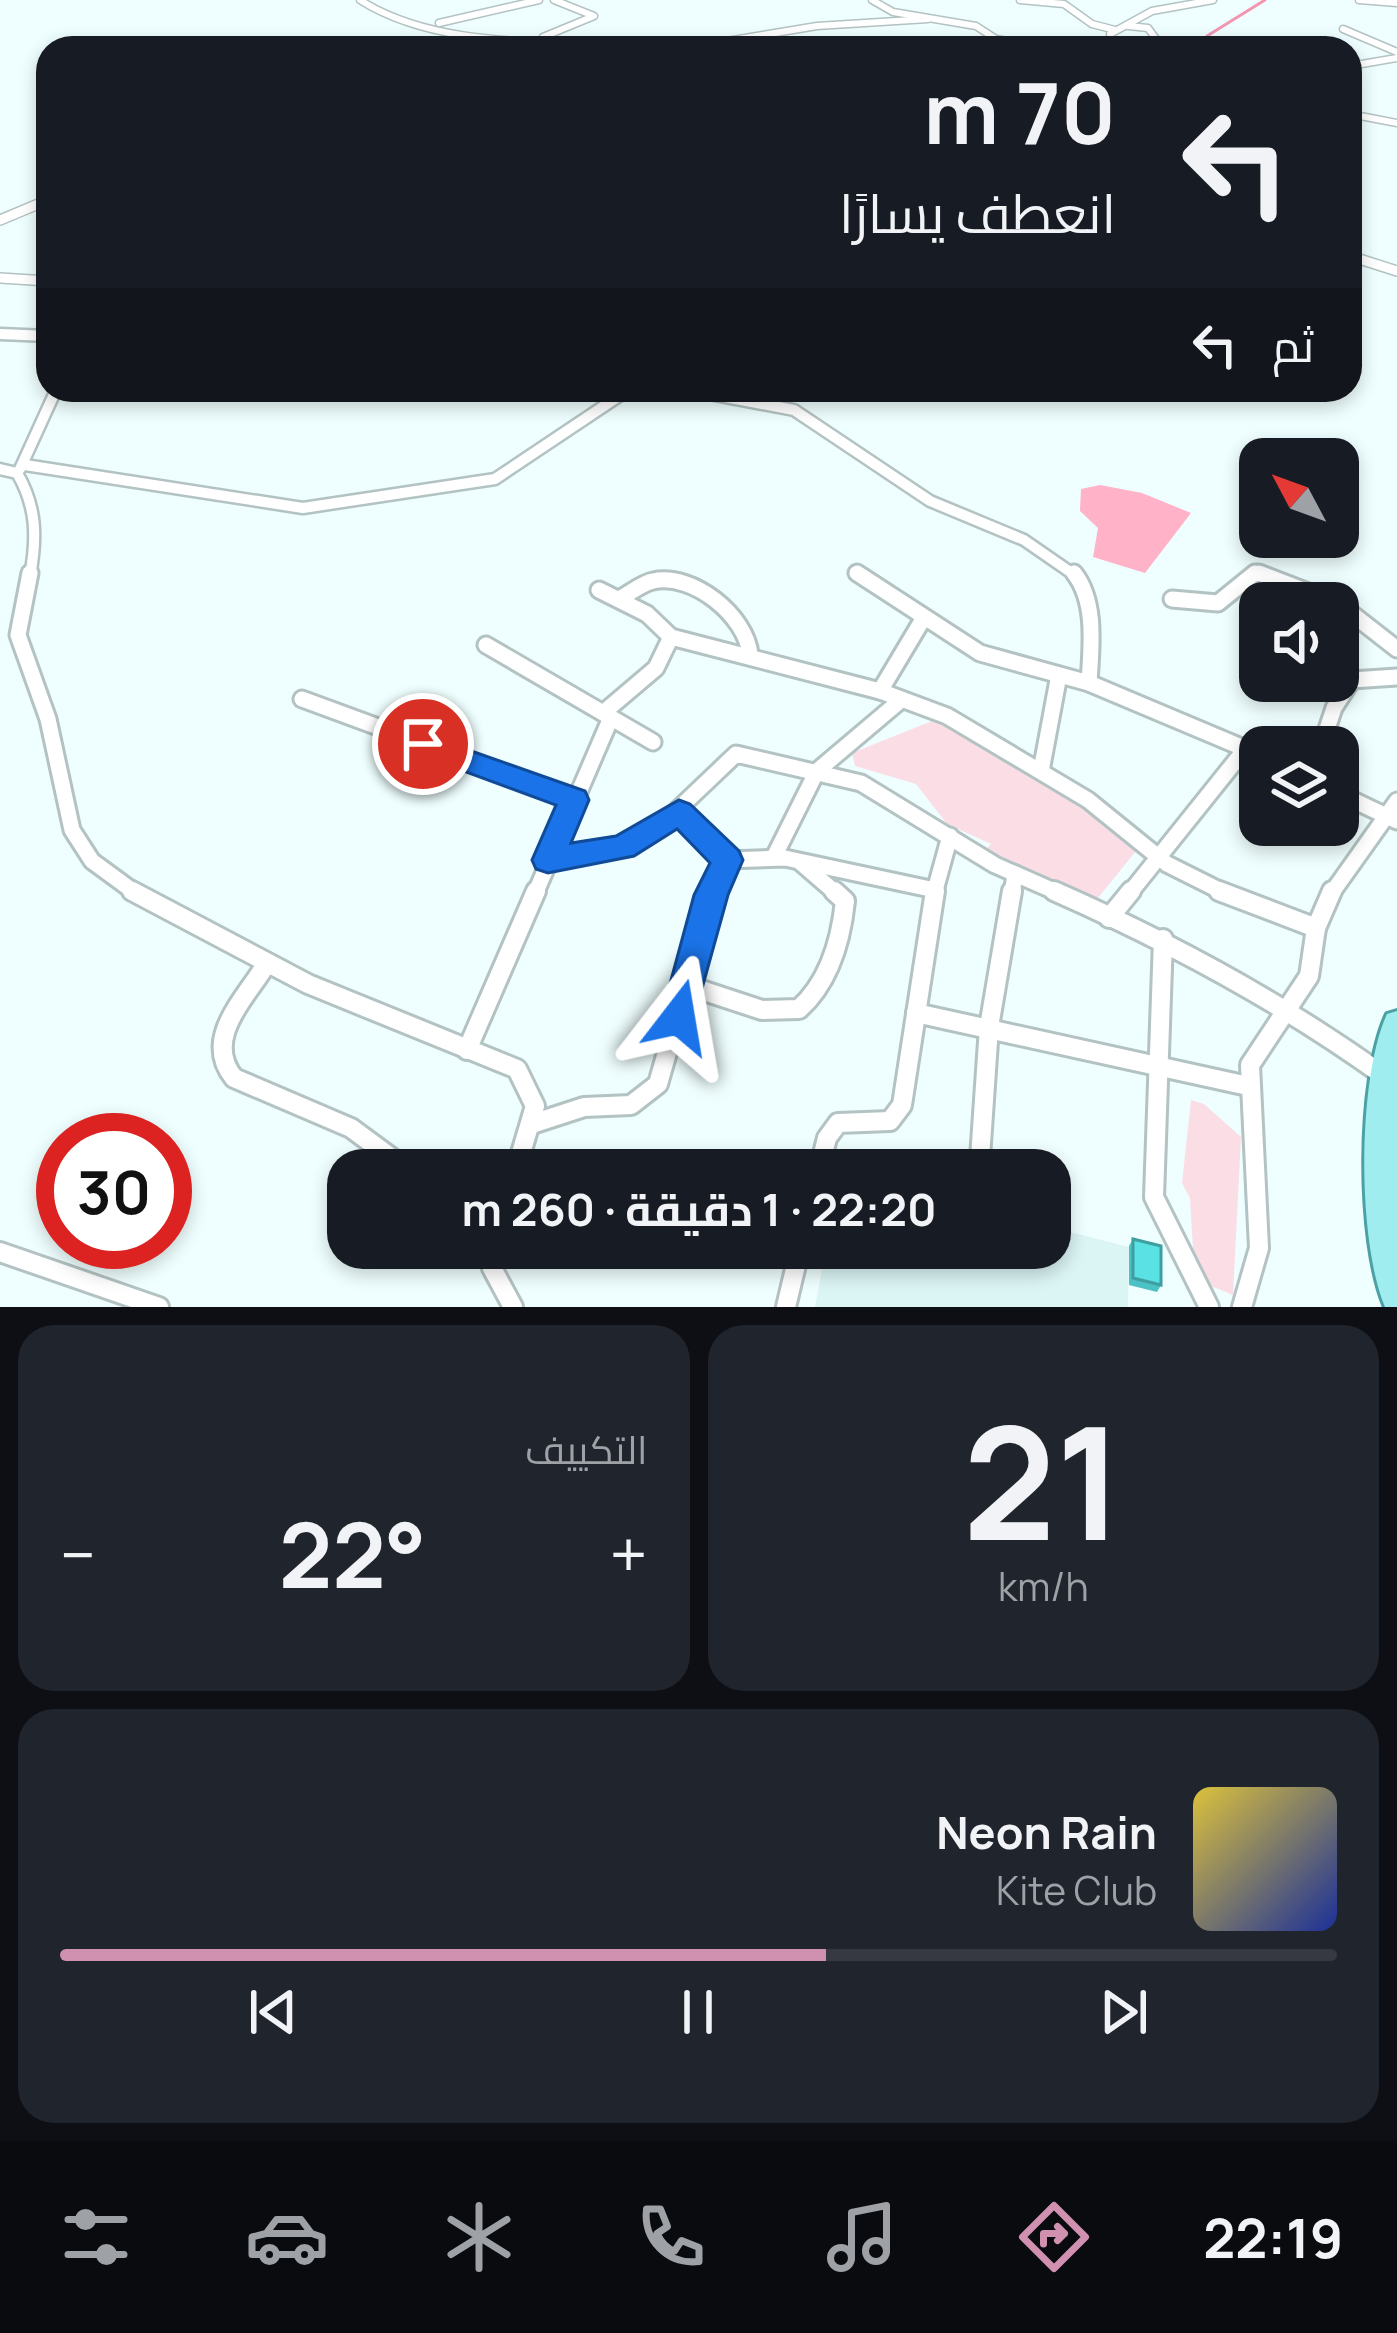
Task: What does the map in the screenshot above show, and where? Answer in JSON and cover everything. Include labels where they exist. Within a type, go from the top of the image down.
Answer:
[{"type":"main road","points":[[1397,1023],[1384,1076],[1378,1184],[1397,1298]]},
{"type":"street","points":[[360,0],[482,36]]},
{"type":"street","points":[[434,24],[538,0]]},
{"type":"street","points":[[542,36],[594,16],[554,0]]},
{"type":"street","points":[[872,0],[928,19],[976,26],[991,36]]},
{"type":"street","points":[[1020,0],[1064,4],[1092,24],[1148,28],[1153,36]]},
{"type":"street","points":[[1109,36],[1152,10],[1194,8],[1213,0]]},
{"type":"street","points":[[1359,0],[1397,3]]},
{"type":"street","points":[[757,36],[817,26],[928,19]]},
{"type":"street","points":[[1343,29],[1358,36]]},
{"type":"street","points":[[1362,38],[1397,55]]},
{"type":"street","points":[[1362,63],[1397,55]]},
{"type":"street","points":[[1362,66],[1397,72]]},
{"type":"street","points":[[1362,116],[1397,123]]},
{"type":"street","points":[[0,220],[36,205]]},
{"type":"street","points":[[1362,260],[1397,271]]},
{"type":"street","points":[[0,278],[36,280]]},
{"type":"street","points":[[0,334],[36,336]]},
{"type":"street","points":[[14,469],[50,402]]},
{"type":"street","points":[[14,469],[303,508],[463,488],[530,460],[611,402]]},
{"type":"street","points":[[752,402],[794,410],[931,501],[1024,540],[1068,566],[1084,586],[1092,639],[1089,682]]},
{"type":"street","points":[[14,469],[32,498],[36,545],[18,635],[49,719],[71,830],[110,878],[267,963],[523,1075],[532,1090],[535,1123],[524,1149]]},
{"type":"street","points":[[854,572],[980,653],[1089,682],[1239,746]]},
{"type":"street","points":[[1246,582],[1256,572],[1282,582]]},
{"type":"street","points":[[619,599],[652,581],[680,582],[735,615],[748,634],[750,654]]},
{"type":"street","points":[[1172,599],[1226,601],[1239,588]]},
{"type":"street","points":[[599,590],[647,614],[671,637],[880,691],[962,723],[1128,828],[1160,858],[1216,890],[1316,928]]},
{"type":"street","points":[[880,691],[922,619]]},
{"type":"street","points":[[1359,619],[1397,649]]},
{"type":"street","points":[[466,1050],[607,716],[656,668],[671,637]]},
{"type":"street","points":[[486,645],[653,742]]},
{"type":"street","points":[[1041,771],[1059,675]]},
{"type":"street","points":[[1328,726],[1352,680],[1397,677]]},
{"type":"street","points":[[302,699],[574,800]]},
{"type":"street","points":[[774,857],[817,772],[901,700]]},
{"type":"street","points":[[548,860],[623,847],[679,812],[709,775],[736,754],[861,783],[1015,874],[1163,940],[1291,1009],[1384,1076]]},
{"type":"street","points":[[1109,918],[1160,858],[1179,822],[1239,765]]},
{"type":"street","points":[[1242,1307],[1259,1248],[1250,1065],[1309,976],[1316,928],[1338,878],[1394,813],[1359,801]]},
{"type":"street","points":[[679,812],[727,860],[774,857],[935,890]]},
{"type":"street","points":[[824,1149],[838,1123],[890,1121],[899,1113],[935,890],[950,836]]},
{"type":"street","points":[[535,1123],[584,1107],[631,1105],[646,1096],[671,1049],[711,895],[727,860]]},
{"type":"street","points":[[686,985],[782,1013],[805,1005],[839,945],[845,901],[800,862]]},
{"type":"street","points":[[981,1149],[989,1027],[1015,874]]},
{"type":"street","points":[[1163,940],[1154,1197],[1209,1307]]},
{"type":"street","points":[[267,963],[220,1038],[220,1062],[234,1078],[351,1128],[380,1149]]},
{"type":"street","points":[[916,1012],[1248,1086]]},
{"type":"street","points":[[0,1252],[159,1307]]},
{"type":"street","points":[[496,1269],[513,1307]]},
{"type":"street","points":[[786,1307],[795,1269]]},
{"type":"shaded area","points":[[1100,485],[1142,493],[1191,513],[1145,573],[1093,557],[1098,528],[1080,511],[1081,489]]},
{"type":"shaded area","points":[[937,719],[1043,775],[1140,846],[1098,898],[995,859],[985,851],[991,844],[947,824],[916,784],[855,766],[852,753]]},
{"type":"shaded area","points":[[1191,1100],[1204,1104],[1241,1137],[1233,1295],[1206,1284],[1194,1267],[1190,1198],[1182,1183]]},
{"type":"shaded area","points":[[1071,1232],[1129,1247],[1128,1307],[815,1307],[822,1269],[1071,1269]]},
{"type":"building","points":[[1133,1239],[1161,1246],[1161,1285],[1133,1278]]},
{"type":"waterway","points":[[1207,36],[1265,0]]},
{"type":"route","points":[[423,744],[574,800],[548,860],[623,847],[652,834],[679,812],[727,860],[711,895],[679,1017]]}]
